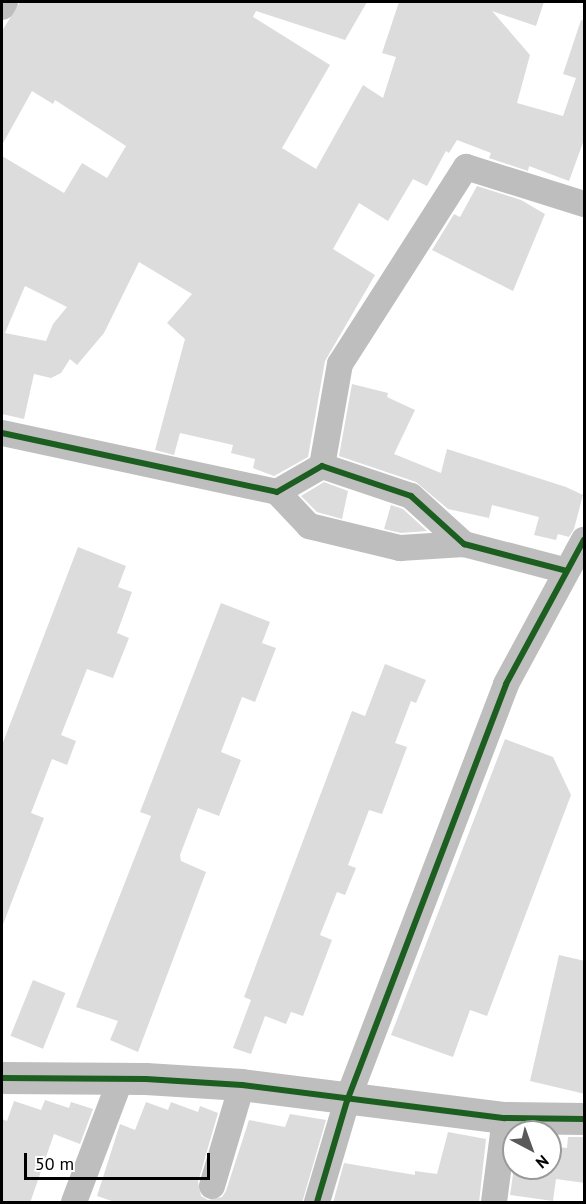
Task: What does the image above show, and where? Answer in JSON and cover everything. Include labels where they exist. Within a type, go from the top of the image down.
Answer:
[{"type":"street","points":[[2,7],[4,2]]},
{"type":"street","points":[[322,466],[340,364],[466,167],[585,204]]},
{"type":"street","points":[[2,433],[277,492],[309,526],[400,548],[464,544],[567,571]]},
{"type":"street","points":[[277,492],[322,466],[411,496],[464,544]]},
{"type":"street","points":[[317,1203],[347,1101],[506,684],[585,540]]},
{"type":"street","points":[[2,1078],[120,1078],[242,1085],[347,1101],[505,1118],[585,1119]]},
{"type":"street","points":[[74,1203],[120,1078]]},
{"type":"street","points":[[212,1186],[242,1085]]},
{"type":"street","points":[[494,1203],[505,1118]]},
{"type":"building","points":[[20,2],[367,2],[345,40],[256,11],[253,17],[330,65],[282,148],[316,169],[363,85],[383,98],[396,57],[382,53],[399,2],[544,2],[536,26],[492,11],[530,55],[517,103],[563,116],[576,78],[563,74],[581,20],[585,21],[585,137],[569,181],[529,166],[528,171],[489,158],[491,153],[457,140],[449,153],[446,151],[427,186],[413,179],[388,221],[359,203],[333,249],[375,275],[325,361],[308,457],[274,476],[253,468],[255,459],[231,453],[233,445],[180,433],[174,455],[155,450],[185,339],[167,323],[192,294],[139,262],[104,333],[77,365],[70,359],[61,373],[51,378],[34,374],[24,419],[2,414],[2,156],[64,193],[82,163],[107,178],[126,146],[55,100],[53,104],[32,91],[2,145],[2,31]],"holes":[[[25,286],[67,307],[53,324],[46,341],[5,333]]]},
{"type":"building","points":[[477,186],[521,200],[545,214],[513,291],[432,250],[454,214],[460,217]]},
{"type":"building","points":[[352,384],[388,393],[387,397],[415,410],[394,454],[441,473],[447,449],[566,487],[583,495],[574,529],[569,537],[558,534],[556,540],[534,535],[539,517],[492,505],[489,518],[448,509],[416,482],[339,456]]},
{"type":"building","points":[[324,482],[348,491],[342,519],[317,512],[301,496]]},
{"type":"building","points":[[391,505],[403,509],[427,531],[401,533],[384,529]]},
{"type":"building","points":[[78,547],[126,566],[118,587],[132,592],[117,633],[129,638],[113,678],[87,669],[61,735],[76,741],[67,765],[52,759],[31,813],[44,818],[2,927],[2,745]]},
{"type":"building","points":[[221,603],[270,622],[262,643],[276,648],[255,702],[242,697],[221,752],[241,760],[219,816],[198,808],[180,855],[181,861],[206,872],[138,1052],[110,1040],[118,1021],[76,1007],[151,816],[140,812]]},
{"type":"building","points":[[385,664],[426,680],[416,703],[411,701],[395,743],[407,747],[382,814],[369,810],[348,865],[356,868],[345,895],[337,892],[320,935],[332,940],[303,1016],[291,1012],[286,1024],[265,1016],[251,1054],[233,1048],[251,1000],[244,997],[352,711],[365,716]]},
{"type":"building","points":[[505,739],[553,757],[571,795],[487,1016],[470,1010],[453,1057],[391,1035]]},
{"type":"building","points":[[559,955],[585,961],[585,1094],[530,1081]]},
{"type":"building","points":[[33,980],[65,993],[43,1049],[11,1036]]},
{"type":"building","points":[[45,1100],[69,1108],[71,1102],[93,1109],[80,1144],[54,1134],[30,1203],[2,1203],[2,1119],[7,1121],[14,1101],[41,1110]]},
{"type":"building","points":[[146,1102],[168,1110],[171,1102],[198,1112],[200,1106],[218,1113],[198,1182],[201,1196],[208,1200],[222,1197],[226,1191],[249,1120],[285,1127],[290,1114],[326,1120],[302,1203],[118,1203],[97,1196],[120,1124],[135,1130]]},
{"type":"building","points":[[448,1132],[486,1139],[479,1203],[333,1203],[344,1163],[415,1175],[415,1171],[437,1174]]},
{"type":"building","points":[[568,1137],[585,1137],[585,1183],[562,1180],[562,1147],[567,1148]]},
{"type":"building","points":[[512,1180],[556,1180],[553,1201],[510,1195]]},
{"type":"cycle path","points":[[2,433],[277,492],[322,466],[411,496],[464,544],[567,571]]},
{"type":"cycle path","points":[[317,1202],[347,1101],[506,684],[584,540]]},
{"type":"cycle path","points":[[2,1078],[146,1079],[242,1085],[505,1118],[584,1119]]}]
